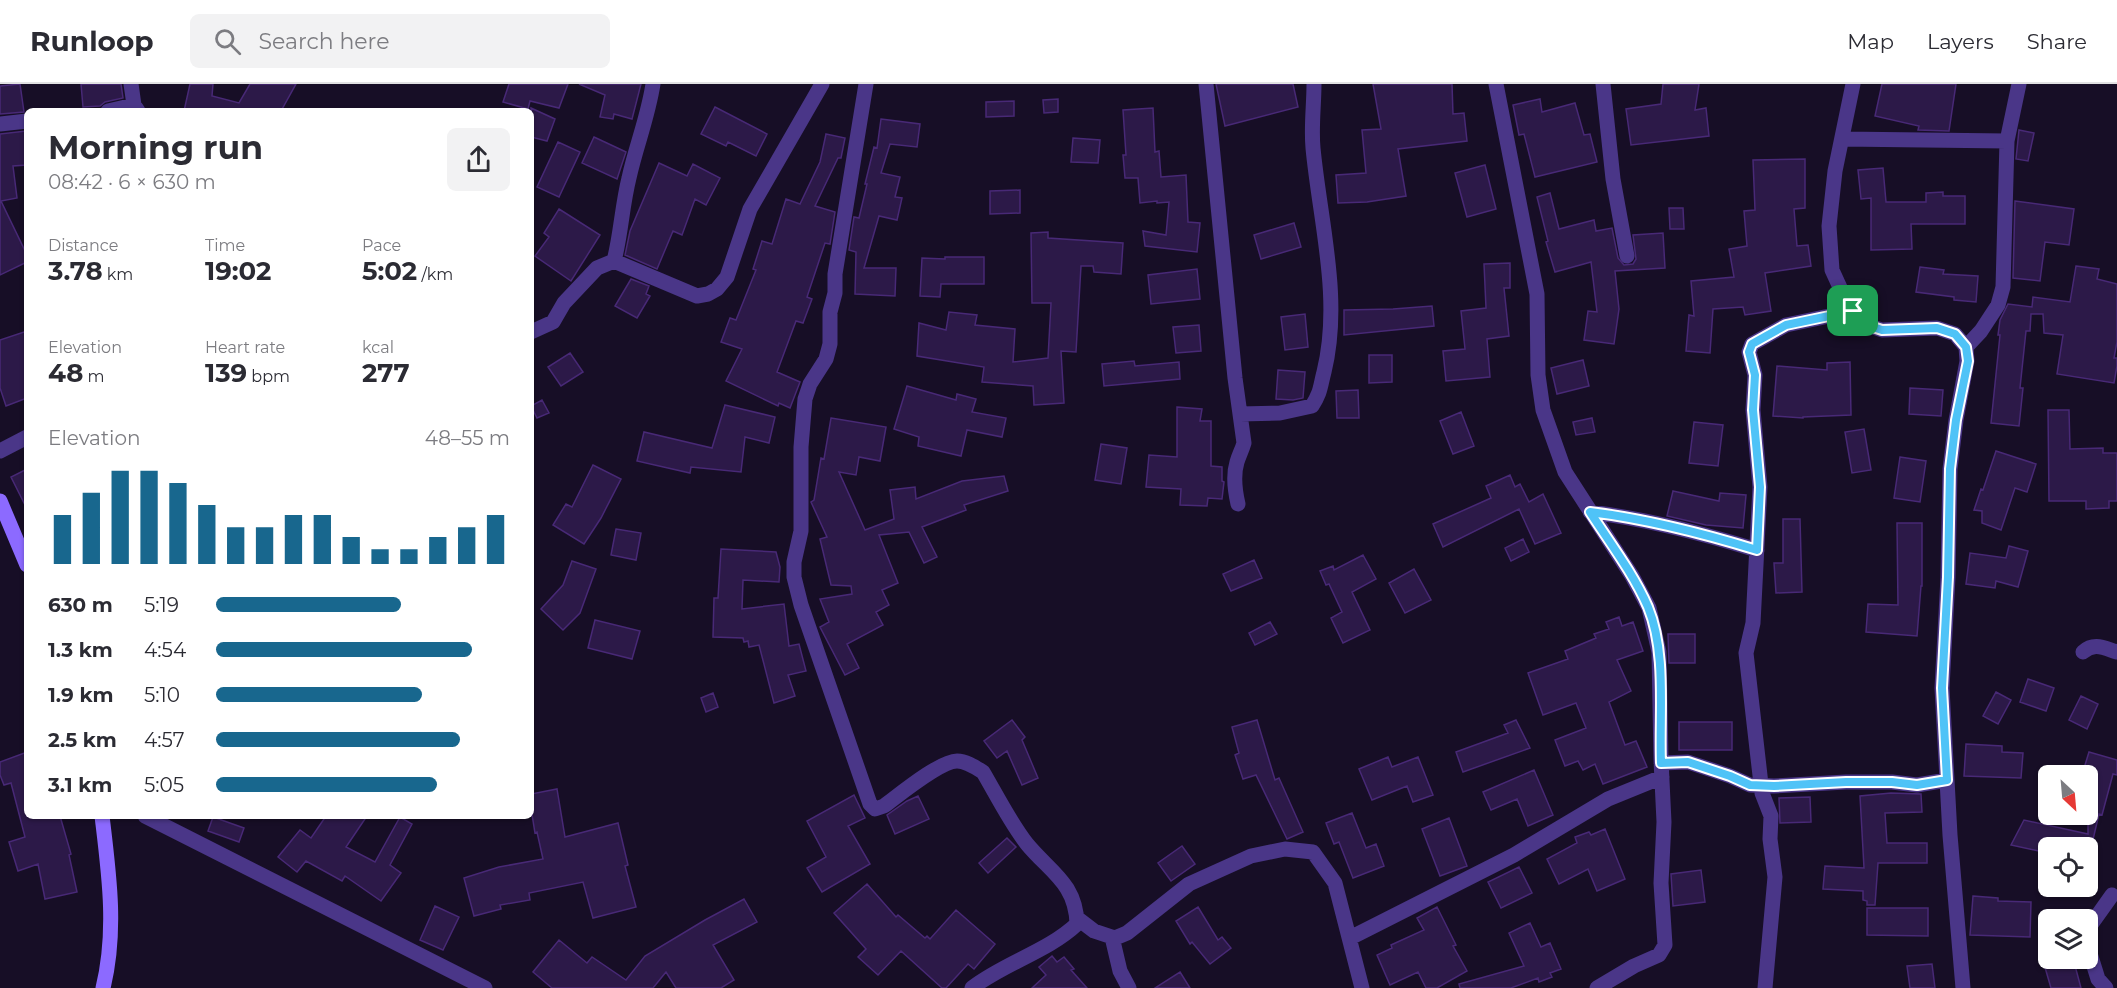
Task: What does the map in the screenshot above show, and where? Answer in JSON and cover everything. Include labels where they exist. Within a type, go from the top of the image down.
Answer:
[{"type":"main road","points":[[0,501],[24,559]]},
{"type":"main road","points":[[102,819],[112,921],[110,962],[103,988]]},
{"type":"street","points":[[131,84],[136,108]]},
{"type":"street","points":[[614,261],[619,243],[628,179],[643,134],[654,84]]},
{"type":"street","points":[[534,331],[553,322],[564,303],[597,268],[614,261],[697,296],[717,289],[727,277],[750,209],[822,84]]},
{"type":"street","points":[[866,84],[835,274],[835,293],[830,312],[830,344],[826,359],[810,384],[805,399],[801,447],[801,531],[794,562],[794,577],[870,804],[875,809],[884,806],[939,766],[951,761],[971,765],[983,772],[1026,843],[1066,883],[1077,911],[1077,924],[1038,951],[986,977],[972,988]]},
{"type":"street","points":[[1206,84],[1244,443],[1242,453],[1236,463],[1234,488],[1238,504]]},
{"type":"street","points":[[1240,414],[1280,413],[1312,406],[1321,392],[1329,353],[1329,265],[1313,147],[1314,84]]},
{"type":"street","points":[[1496,84],[1537,294],[1538,375],[1543,410],[1565,472],[1632,576],[1649,608],[1659,652],[1664,822],[1661,883],[1665,945],[1659,955],[1634,966],[1597,988]]},
{"type":"street","points":[[1603,84],[1613,179],[1627,255]]},
{"type":"street","points":[[1853,84],[1835,171],[1829,226],[1832,270],[1848,305],[1864,324],[1882,330],[1937,328],[1955,334],[1966,347],[1968,361],[1956,420],[1950,469],[1948,577],[1942,688],[1963,988]]},
{"type":"street","points":[[1966,347],[1981,331],[1998,305],[2003,287],[2007,141],[2019,84]]},
{"type":"street","points":[[0,124],[24,121]]},
{"type":"street","points":[[1842,139],[2007,141]]},
{"type":"street","points":[[1765,988],[1775,877],[1770,839],[1771,816],[1762,794],[1746,653],[1753,623],[1760,487],[1753,410],[1755,375],[1749,352],[1752,344],[1786,325],[1853,311]]},
{"type":"street","points":[[0,451],[24,439]]},
{"type":"street","points":[[1590,512],[1677,527],[1757,550]]},
{"type":"street","points":[[2083,652],[2089,646],[2096,646],[2117,652]]},
{"type":"street","points":[[1350,938],[1514,855],[1661,770],[1688,762],[1750,785],[1762,786],[1869,782],[1917,785],[1947,780]]},
{"type":"street","points":[[151,819],[485,988]]},
{"type":"street","points":[[1077,918],[1094,931],[1115,938],[1127,933],[1189,884],[1251,856],[1286,849],[1313,852],[1335,883],[1362,988]]},
{"type":"street","points":[[2098,915],[2112,895]]},
{"type":"street","points":[[1112,937],[1120,971],[1129,988]]},
{"type":"street","points":[[2095,969],[2098,979],[2106,988]]},
{"type":"building","points":[[20,84],[24,112],[0,114],[0,86]]},
{"type":"building","points":[[81,84],[121,84],[123,98],[105,102],[100,106],[83,107]]},
{"type":"building","points":[[190,84],[213,84],[212,96],[239,103],[250,84],[296,84],[283,108],[185,108]]},
{"type":"building","points":[[509,84],[568,84],[559,108],[530,101],[528,108],[503,102]]},
{"type":"building","points":[[579,84],[641,84],[632,119],[614,114],[613,119],[600,117],[605,95]]},
{"type":"building","points":[[1216,84],[1293,84],[1298,107],[1225,126]]},
{"type":"building","points":[[1373,84],[1452,84],[1453,114],[1464,113],[1467,141],[1398,149],[1406,196],[1367,202],[1338,203],[1336,175],[1366,173],[1362,130],[1381,129]]},
{"type":"building","points":[[1663,84],[1699,84],[1695,110],[1706,108],[1709,136],[1631,145],[1626,109],[1661,104]]},
{"type":"building","points":[[1882,84],[1956,84],[1949,131],[1918,130],[1919,126],[1875,116]]},
{"type":"building","points":[[1058,99],[1058,112],[1044,113],[1043,100]]},
{"type":"building","points":[[1540,99],[1542,112],[1575,103],[1584,135],[1590,134],[1597,162],[1535,177],[1524,134],[1519,135],[1513,105]]},
{"type":"building","points":[[1014,101],[1014,116],[986,117],[986,102]]},
{"type":"building","points":[[715,107],[767,134],[756,156],[728,142],[726,146],[701,134]]},
{"type":"building","points":[[1153,108],[1155,152],[1159,151],[1161,177],[1186,175],[1188,222],[1200,223],[1197,252],[1145,246],[1143,231],[1166,235],[1169,202],[1140,203],[1138,178],[1125,178],[1123,110]]},
{"type":"building","points":[[534,109],[555,119],[547,141],[534,138]]},
{"type":"building","points":[[881,119],[920,124],[917,147],[890,144],[881,173],[900,177],[895,197],[902,198],[897,220],[879,216],[864,268],[896,268],[895,296],[855,294],[856,252],[849,250],[854,217],[859,218],[874,147],[877,148]]},
{"type":"building","points":[[2019,130],[2034,133],[2028,161],[2016,159]]},
{"type":"building","points":[[24,131],[24,165],[13,166],[17,198],[1,201],[24,249],[24,263],[0,275],[0,134]]},
{"type":"building","points":[[826,134],[845,138],[841,158],[838,158],[815,206],[835,212],[830,244],[825,243],[807,297],[812,299],[803,323],[796,321],[777,372],[800,382],[790,408],[779,403],[778,406],[726,381],[742,349],[721,342],[730,318],[736,320],[756,270],[753,269],[762,241],[772,244],[786,199],[800,204],[820,162]]},
{"type":"building","points":[[594,137],[626,152],[617,179],[582,163]]},
{"type":"building","points":[[1073,138],[1100,140],[1098,163],[1071,162]]},
{"type":"building","points":[[558,142],[580,152],[559,197],[537,187]]},
{"type":"building","points":[[1805,159],[1805,208],[1794,209],[1797,246],[1808,245],[1811,266],[1765,273],[1771,311],[1745,315],[1743,307],[1713,309],[1710,353],[1686,351],[1689,315],[1694,316],[1691,281],[1734,277],[1729,249],[1747,246],[1744,211],[1755,210],[1753,160]]},
{"type":"building","points":[[659,163],[687,176],[693,164],[720,178],[706,205],[695,199],[682,235],[673,231],[657,269],[625,255],[630,231]]},
{"type":"building","points":[[1485,165],[1496,209],[1467,217],[1455,173]]},
{"type":"building","points":[[1883,168],[1886,202],[1926,202],[1926,193],[1943,192],[1943,196],[1965,196],[1965,224],[1911,224],[1912,249],[1871,250],[1871,198],[1861,199],[1858,170]]},
{"type":"building","points":[[1020,190],[1020,213],[990,214],[990,191]]},
{"type":"building","points":[[1550,193],[1559,229],[1594,220],[1596,231],[1612,228],[1618,258],[1624,265],[1633,264],[1636,259],[1633,235],[1663,233],[1665,268],[1615,271],[1619,309],[1614,344],[1584,340],[1588,311],[1597,312],[1591,262],[1555,272],[1537,197]]},
{"type":"building","points":[[2015,201],[2074,209],[2069,245],[2045,242],[2040,281],[2013,278]]},
{"type":"building","points":[[1669,208],[1683,208],[1684,229],[1670,229]]},
{"type":"building","points":[[559,209],[600,235],[571,281],[535,256],[549,237],[544,233]]},
{"type":"building","points":[[1294,223],[1301,247],[1261,259],[1254,235]]},
{"type":"building","points":[[1048,232],[1048,238],[1123,243],[1121,274],[1094,272],[1093,266],[1081,266],[1076,352],[1061,351],[1064,403],[1034,405],[1033,386],[982,382],[984,367],[917,356],[919,323],[946,330],[949,312],[977,315],[975,325],[1015,329],[1013,362],[1048,358],[1051,303],[1032,303],[1031,233]]},
{"type":"building","points":[[945,257],[984,257],[984,284],[941,284],[940,297],[920,296],[922,258],[945,259]]},
{"type":"building","points":[[1510,263],[1510,288],[1504,288],[1509,336],[1487,339],[1490,377],[1446,381],[1443,351],[1465,349],[1461,311],[1486,308],[1484,264]]},
{"type":"building","points":[[2076,266],[2099,269],[2097,279],[2117,284],[2117,342],[2114,358],[2117,358],[2117,366],[2114,383],[2057,374],[2063,335],[2044,333],[2043,314],[2031,314],[2030,331],[2026,331],[2019,426],[1991,423],[2000,320],[2008,304],[2032,307],[2033,297],[2070,302]]},
{"type":"building","points":[[1920,267],[1944,270],[1943,274],[1978,276],[1976,302],[1916,292]]},
{"type":"building","points":[[1197,269],[1200,299],[1151,304],[1148,275]]},
{"type":"building","points":[[631,279],[649,286],[646,294],[650,296],[637,318],[615,306]]},
{"type":"building","points":[[1432,306],[1434,326],[1344,335],[1344,310]]},
{"type":"building","points":[[1305,314],[1308,347],[1285,350],[1281,317]]},
{"type":"building","points":[[1199,325],[1201,351],[1176,353],[1173,327]]},
{"type":"building","points":[[24,332],[24,399],[6,406],[0,388],[0,340]]},
{"type":"building","points":[[570,353],[583,372],[561,386],[548,367]]},
{"type":"building","points":[[1369,355],[1392,355],[1392,382],[1369,383]]},
{"type":"building","points":[[1583,360],[1589,386],[1557,394],[1551,368]]},
{"type":"building","points":[[1134,361],[1135,366],[1179,362],[1180,379],[1104,386],[1102,364]]},
{"type":"building","points":[[1850,362],[1851,415],[1803,418],[1773,416],[1777,366],[1827,370],[1827,363]]},
{"type":"building","points":[[1278,370],[1305,372],[1303,398],[1276,399]]},
{"type":"building","points":[[907,386],[956,400],[957,394],[976,399],[972,412],[1006,418],[1002,437],[967,430],[961,456],[918,446],[919,437],[894,429]]},
{"type":"building","points":[[1910,388],[1943,390],[1941,416],[1909,414]]},
{"type":"building","points":[[1358,390],[1359,418],[1337,418],[1336,391]]},
{"type":"building","points":[[542,400],[549,413],[537,418],[534,404]]},
{"type":"building","points":[[725,405],[775,417],[769,443],[745,437],[741,472],[691,467],[690,473],[637,461],[644,432],[712,448]]},
{"type":"building","points":[[1177,407],[1202,409],[1200,421],[1211,421],[1211,466],[1222,467],[1222,481],[1224,482],[1222,499],[1208,498],[1207,506],[1180,505],[1181,489],[1146,487],[1149,455],[1177,457]]},
{"type":"building","points":[[2048,410],[2069,410],[2070,449],[2103,448],[2103,453],[2117,453],[2117,501],[2109,501],[2109,508],[2086,509],[2086,501],[2049,501]]},
{"type":"building","points":[[1461,412],[1474,446],[1453,454],[1440,421]]},
{"type":"building","points":[[831,418],[886,427],[880,461],[859,457],[856,475],[839,472],[865,530],[894,519],[890,490],[915,487],[916,499],[962,481],[1004,476],[1008,491],[964,505],[966,510],[922,527],[937,557],[924,563],[909,532],[879,535],[898,583],[882,590],[889,605],[876,612],[883,625],[847,644],[859,668],[845,675],[820,627],[829,622],[820,599],[852,594],[851,586],[831,585],[820,539],[827,537],[811,502],[814,500],[821,458],[824,459]]},
{"type":"building","points":[[1592,418],[1595,432],[1576,435],[1573,422]]},
{"type":"building","points":[[1694,422],[1723,425],[1718,466],[1689,463]]},
{"type":"building","points":[[1864,429],[1871,470],[1852,473],[1845,432]]},
{"type":"building","points":[[1101,444],[1127,448],[1121,484],[1095,480]]},
{"type":"building","points":[[1996,451],[2036,464],[2027,492],[2015,488],[2001,530],[1982,523],[1982,511],[1974,510]]},
{"type":"building","points":[[1900,457],[1926,461],[1920,502],[1894,498]]},
{"type":"building","points":[[593,465],[621,479],[601,518],[584,544],[553,525],[566,504],[572,507]]},
{"type":"building","points":[[24,470],[24,503],[11,477]]},
{"type":"building","points":[[1510,475],[1515,487],[1520,484],[1529,502],[1543,494],[1561,533],[1535,544],[1519,509],[1443,547],[1433,524],[1491,498],[1486,486]]},
{"type":"building","points":[[1673,491],[1719,501],[1720,493],[1746,495],[1743,528],[1706,525],[1667,516]]},
{"type":"building","points":[[1783,519],[1800,519],[1802,592],[1776,593],[1774,563],[1783,563]]},
{"type":"building","points":[[1897,523],[1922,523],[1922,586],[1917,636],[1866,632],[1868,604],[1898,605]]},
{"type":"building","points":[[616,529],[641,533],[636,560],[611,555]]},
{"type":"building","points":[[1523,539],[1529,552],[1511,561],[1505,548]]},
{"type":"building","points":[[2009,546],[2028,551],[2018,587],[1996,581],[1995,588],[1966,584],[1970,553],[2006,558]]},
{"type":"building","points":[[721,549],[776,552],[780,567],[779,582],[743,580],[742,609],[784,604],[789,646],[799,644],[806,671],[788,675],[795,696],[774,703],[759,645],[749,647],[748,641],[744,642],[743,638],[713,637],[714,598],[718,598]]},
{"type":"building","points":[[1363,555],[1376,579],[1352,592],[1370,630],[1343,643],[1331,618],[1342,612],[1320,571],[1333,566],[1334,570]]},
{"type":"building","points":[[1254,560],[1262,578],[1231,591],[1223,574]]},
{"type":"building","points":[[572,561],[596,569],[580,613],[563,630],[541,609],[563,585]]},
{"type":"building","points":[[1414,569],[1431,600],[1405,613],[1389,583]]},
{"type":"building","points":[[1619,617],[1622,626],[1633,622],[1643,651],[1617,660],[1631,691],[1609,702],[1625,745],[1636,741],[1647,767],[1603,784],[1595,764],[1583,770],[1578,761],[1565,766],[1555,740],[1586,728],[1576,703],[1543,715],[1528,673],[1568,659],[1565,651],[1596,638],[1594,634],[1609,629],[1606,622]]},
{"type":"building","points":[[595,620],[640,631],[632,659],[588,648]]},
{"type":"building","points":[[1270,622],[1277,634],[1255,645],[1249,633]]},
{"type":"building","points":[[1668,634],[1695,634],[1695,663],[1669,663]]},
{"type":"building","points":[[2028,679],[2054,688],[2046,711],[2020,702]]},
{"type":"building","points":[[1996,692],[2011,700],[1998,724],[1983,716]]},
{"type":"building","points":[[713,693],[718,707],[706,712],[701,698]]},
{"type":"building","points":[[2081,696],[2098,704],[2087,729],[2069,720]]},
{"type":"building","points":[[1012,720],[1025,737],[1022,740],[1038,778],[1022,785],[1007,751],[997,758],[984,741]]},
{"type":"building","points":[[1257,720],[1275,780],[1279,778],[1303,832],[1287,839],[1256,775],[1243,779],[1235,755],[1239,753],[1232,727]]},
{"type":"building","points":[[1516,720],[1530,748],[1463,772],[1456,752],[1508,733],[1504,725]]},
{"type":"building","points":[[1679,722],[1732,722],[1732,750],[1679,750]]},
{"type":"building","points":[[1966,744],[2002,746],[2002,752],[2023,753],[2021,778],[1964,776]]},
{"type":"building","points":[[2089,752],[2117,760],[2117,775],[2113,774],[2102,815],[2099,814],[2098,818],[2098,765],[2085,765]]},
{"type":"building","points":[[24,753],[24,819],[61,819],[71,854],[69,855],[77,892],[45,899],[38,864],[18,871],[9,842],[25,837],[11,783],[4,785],[0,775],[0,762]]},
{"type":"building","points":[[1388,757],[1392,767],[1418,757],[1433,795],[1413,802],[1407,786],[1372,800],[1359,769]]},
{"type":"building","points":[[1534,770],[1553,815],[1528,826],[1517,799],[1491,810],[1483,792]]},
{"type":"building","points":[[557,789],[565,837],[618,823],[628,865],[625,866],[636,907],[593,918],[583,882],[529,893],[530,900],[500,905],[501,909],[474,916],[464,878],[499,867],[543,859],[533,819],[534,793]]},
{"type":"building","points":[[1891,793],[1921,794],[1922,812],[1885,813],[1887,843],[1927,843],[1927,863],[1878,863],[1875,905],[1867,905],[1867,901],[1863,900],[1863,891],[1823,889],[1825,866],[1864,868],[1860,796]]},
{"type":"building","points":[[854,795],[865,818],[848,826],[870,864],[822,892],[807,868],[826,857],[807,821]]},
{"type":"building","points":[[918,796],[929,819],[895,834],[887,815]]},
{"type":"building","points":[[1810,797],[1811,822],[1780,823],[1779,798]]},
{"type":"building","points":[[1352,813],[1366,848],[1376,844],[1384,866],[1353,878],[1339,842],[1334,844],[1326,823]]},
{"type":"building","points":[[1449,818],[1467,866],[1440,876],[1422,829]]},
{"type":"building","points":[[212,819],[244,828],[239,842],[208,831]]},
{"type":"building","points":[[324,819],[365,819],[346,847],[375,862],[399,819],[412,824],[390,865],[401,873],[381,901],[345,876],[342,881],[306,861],[297,872],[278,857],[300,830],[311,838]]},
{"type":"building","points":[[2024,820],[2038,823],[2038,825],[2088,834],[2088,825],[2096,825],[2094,837],[2038,837],[2038,851],[2011,845]]},
{"type":"building","points":[[1605,829],[1625,879],[1597,891],[1588,869],[1559,884],[1547,859],[1577,843],[1575,837],[1589,832],[1591,835]]},
{"type":"building","points":[[1007,838],[1016,847],[988,873],[979,863]]},
{"type":"building","points":[[1182,846],[1195,864],[1171,881],[1158,863]]},
{"type":"building","points":[[1519,867],[1532,893],[1501,908],[1488,882]]},
{"type":"building","points":[[1701,870],[1705,902],[1673,906],[1671,874]]},
{"type":"building","points":[[867,884],[896,917],[898,915],[925,938],[927,936],[930,939],[956,910],[995,944],[974,969],[968,964],[946,988],[942,988],[901,951],[878,975],[858,957],[866,949],[834,913]]},
{"type":"building","points":[[1973,896],[1998,898],[1998,901],[2031,902],[2030,937],[1970,935]]},
{"type":"building","points":[[744,899],[757,922],[713,945],[734,980],[721,988],[676,988],[666,972],[653,988],[552,988],[533,972],[559,940],[587,963],[592,957],[626,980],[645,956]]},
{"type":"building","points":[[435,906],[459,917],[443,950],[420,940]]},
{"type":"building","points":[[1198,907],[1218,940],[1222,937],[1231,948],[1210,964],[1192,942],[1190,944],[1176,921]]},
{"type":"building","points":[[1437,907],[1456,945],[1453,946],[1467,971],[1437,988],[1426,988],[1418,972],[1390,985],[1377,955],[1392,948],[1391,945],[1424,930],[1417,918]]},
{"type":"building","points":[[1867,908],[1928,908],[1928,936],[1867,935]]},
{"type":"building","points":[[1530,923],[1541,947],[1550,943],[1561,969],[1550,973],[1552,977],[1539,982],[1538,978],[1511,988],[1460,988],[1459,984],[1524,966],[1509,933]]},
{"type":"building","points":[[1052,956],[1057,962],[1064,957],[1074,969],[1071,970],[1087,988],[1032,988],[1046,975],[1039,967]]},
{"type":"building","points":[[1932,964],[1935,988],[1910,988],[1907,966]]},
{"type":"building","points":[[2045,969],[2076,969],[2081,988],[2051,988]]},
{"type":"building","points":[[1180,972],[1190,988],[1155,988]]},
{"type":"route","points":[[1853,311],[1864,324],[1882,330],[1937,328],[1955,334],[1966,347],[1968,361],[1956,420],[1950,469],[1948,577],[1942,688],[1947,780],[1917,785],[1892,782],[1846,782],[1750,785],[1688,762],[1661,763],[1659,652],[1649,608],[1632,576],[1590,512],[1677,527],[1757,550],[1760,487],[1753,410],[1755,375],[1749,352],[1752,344],[1786,325],[1853,311]]}]
